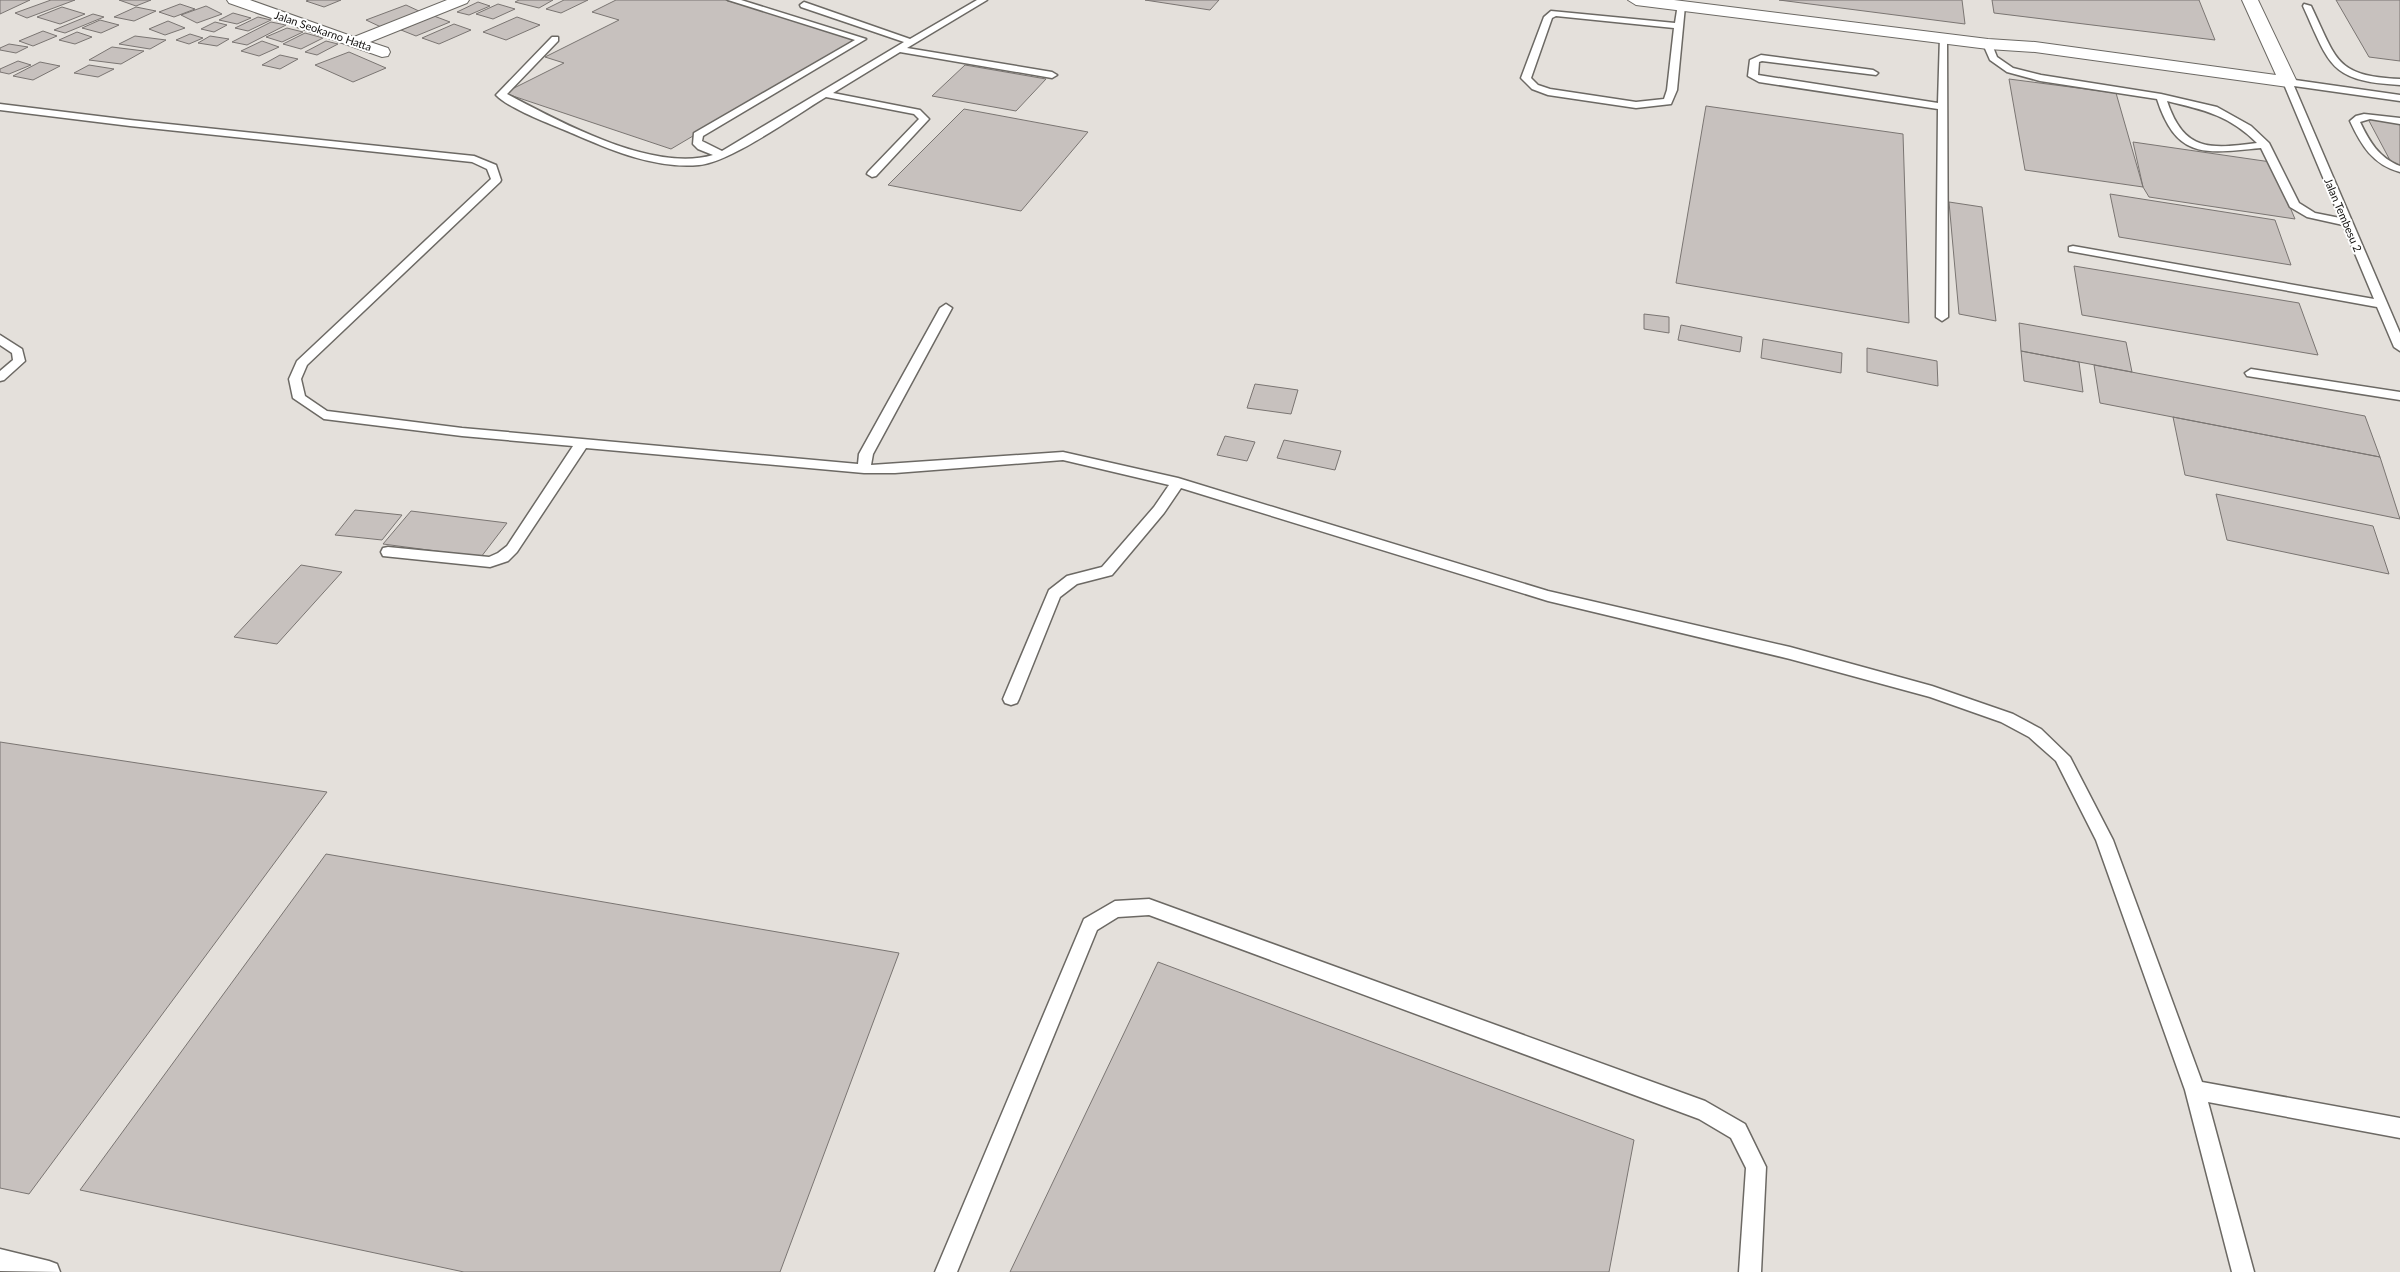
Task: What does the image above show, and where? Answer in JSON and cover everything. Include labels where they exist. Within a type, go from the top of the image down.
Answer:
[{"type":"street","name":"Jalan Seokarno Hatta","points":[[234,0],[382,52]]},
{"type":"street","points":[[355,42],[461,0]]},
{"type":"street","points":[[1636,0],[1988,44],[2034,48],[2288,82]]},
{"type":"street","points":[[2250,0],[2288,82]]},
{"type":"street","points":[[269,12],[291,3]]},
{"type":"lane","points":[[722,155],[702,147],[696,142],[698,135],[862,39],[732,0]]},
{"type":"lane","points":[[753,6],[768,0]]},
{"type":"lane","points":[[555,38],[501,95],[546,119],[613,147],[644,157],[700,162],[722,155],[879,62],[910,41],[983,0]]},
{"type":"lane","points":[[804,5],[910,41]]},
{"type":"lane","points":[[1678,26],[1554,13],[1548,17],[1526,78],[1535,87],[1548,92],[1636,105],[1668,102],[1672,90],[1681,6]]},
{"type":"lane","points":[[2307,6],[2335,62],[2342,70],[2352,75],[2366,78],[2400,82]]},
{"type":"lane","points":[[1942,317],[1943,38]]},
{"type":"lane","points":[[1988,44],[1993,58],[2015,72],[2161,97],[2221,112],[2248,128],[2266,146],[2298,209],[2308,214],[2346,222]]},
{"type":"lane","points":[[897,49],[1052,75]]},
{"type":"lane","points":[[1873,73],[1761,58],[1755,60],[1752,72],[1753,76],[1759,79],[1942,107]]},
{"type":"lane","points":[[2288,82],[2400,98]]},
{"type":"lane","name":"Jalan Tembesu 2","points":[[2288,82],[2400,347]]},
{"type":"lane","points":[[825,94],[917,112],[922,115],[924,119],[872,174]]},
{"type":"lane","points":[[2161,97],[2174,131],[2185,141],[2228,148],[2266,146]]},
{"type":"lane","points":[[0,107],[130,123],[474,158],[492,167],[496,180],[301,364],[295,379],[299,398],[324,415],[582,443],[864,469],[895,469],[1064,456],[1178,482],[1548,596],[1790,653],[1932,692],[1999,715],[2035,733],[2062,757],[2104,840],[2195,1090],[2243,1272]]},
{"type":"lane","points":[[2400,121],[2369,116],[2358,118],[2355,121],[2363,141],[2379,160],[2400,169]]},
{"type":"lane","points":[[2073,249],[2381,304]]},
{"type":"lane","points":[[864,469],[866,454],[946,308]]},
{"type":"lane","points":[[0,339],[18,352],[19,361],[0,377]]},
{"type":"lane","points":[[2251,373],[2400,396]]},
{"type":"lane","points":[[388,552],[490,562],[503,557],[512,548],[582,443]]},
{"type":"lane","points":[[1011,699],[1054,594],[1072,580],[1107,571],[1159,510],[1178,482]]},
{"type":"lane","points":[[946,1272],[1090,924],[1115,909],[1149,907],[1705,1111],[1738,1130],[1756,1167],[1750,1272]]},
{"type":"lane","points":[[2195,1090],[2400,1128]]},
{"type":"lane","points":[[0,1260],[49,1272]]},
{"type":"building","points":[[0,0],[30,0],[0,14]]},
{"type":"building","points":[[51,0],[75,0],[27,18],[15,13]]},
{"type":"building","points":[[119,0],[151,0],[136,6]]},
{"type":"building","points":[[341,0],[324,7],[306,1]]},
{"type":"building","points":[[519,0],[553,0],[539,8],[515,2]]},
{"type":"building","points":[[564,0],[588,0],[561,13],[546,9]]},
{"type":"building","points":[[616,0],[725,0],[859,38],[671,149],[504,93],[564,63],[545,57],[619,20],[592,12]]},
{"type":"building","points":[[1145,0],[1219,0],[1210,10]]},
{"type":"building","points":[[1779,0],[1962,0],[1965,24]]},
{"type":"building","points":[[1992,0],[2199,0],[2215,40],[1994,13]]},
{"type":"building","points":[[2336,0],[2400,0],[2400,61],[2369,57]]},
{"type":"building","points":[[478,2],[490,6],[469,15],[457,12]]},
{"type":"building","points":[[180,4],[195,9],[174,17],[159,12]]},
{"type":"building","points":[[498,4],[515,9],[493,19],[476,14]]},
{"type":"building","points":[[406,5],[421,12],[381,27],[366,20]]},
{"type":"building","points":[[206,6],[222,14],[197,23],[181,15]]},
{"type":"building","points":[[62,7],[85,14],[60,24],[37,17]]},
{"type":"building","points":[[136,7],[156,11],[134,21],[114,17]]},
{"type":"building","points":[[233,13],[251,18],[237,24],[219,20]]},
{"type":"building","points":[[93,14],[104,17],[65,33],[54,30]]},
{"type":"building","points":[[434,16],[450,22],[416,36],[401,30]]},
{"type":"building","points":[[258,17],[271,20],[248,31],[235,28]]},
{"type":"building","points":[[517,17],[540,25],[506,40],[483,32]]},
{"type":"building","points":[[100,20],[119,25],[101,33],[82,28]]},
{"type":"building","points":[[168,21],[185,28],[165,35],[149,29]]},
{"type":"building","points":[[215,22],[227,25],[214,32],[201,29]]},
{"type":"building","points":[[271,22],[286,25],[247,45],[232,42]]},
{"type":"building","points":[[454,24],[471,30],[439,44],[422,38]]},
{"type":"building","points":[[287,28],[303,32],[282,42],[266,37]]},
{"type":"building","points":[[43,31],[57,36],[33,46],[19,41]]},
{"type":"building","points":[[77,32],[92,37],[75,44],[59,40]]},
{"type":"building","points":[[305,33],[323,38],[301,49],[283,44]]},
{"type":"building","points":[[190,34],[203,38],[189,44],[176,40]]},
{"type":"building","points":[[135,36],[166,40],[150,49],[119,44]]},
{"type":"building","points":[[210,36],[229,39],[217,46],[198,43]]},
{"type":"building","points":[[262,41],[279,47],[259,56],[241,51]]},
{"type":"building","points":[[326,41],[338,44],[317,55],[305,52]]},
{"type":"building","points":[[9,44],[28,47],[16,53],[0,50],[0,48]]},
{"type":"building","points":[[112,47],[144,51],[121,64],[89,60]]},
{"type":"building","points":[[349,52],[386,68],[353,82],[315,65]]},
{"type":"building","points":[[280,55],[298,59],[280,69],[262,65]]},
{"type":"building","points":[[18,61],[31,65],[9,74],[0,72],[0,69]]},
{"type":"building","points":[[40,62],[60,66],[33,80],[13,76]]},
{"type":"building","points":[[89,65],[114,69],[98,77],[74,73]]},
{"type":"building","points":[[965,65],[1046,79],[1016,111],[932,96]]},
{"type":"building","points":[[2009,79],[2116,93],[2143,187],[2025,170]]},
{"type":"building","points":[[1706,106],[1903,134],[1909,323],[1676,283]]},
{"type":"building","points":[[964,109],[1088,132],[1021,211],[888,185]]},
{"type":"building","points":[[2368,119],[2400,123],[2400,165],[2392,164]]},
{"type":"building","points":[[2133,142],[2271,162],[2295,219],[2149,197],[2143,187]]},
{"type":"building","points":[[2110,194],[2275,220],[2291,265],[2119,237]]},
{"type":"building","points":[[1949,202],[1982,207],[1996,321],[1959,314]]},
{"type":"building","points":[[2074,266],[2299,303],[2318,355],[2082,315]]},
{"type":"building","points":[[1644,314],[1669,317],[1669,333],[1644,329]]},
{"type":"building","points":[[2019,323],[2126,342],[2132,372],[2021,351]]},
{"type":"building","points":[[1681,325],[1742,337],[1740,352],[1678,340]]},
{"type":"building","points":[[1763,339],[1842,353],[1841,373],[1761,358]]},
{"type":"building","points":[[1867,348],[1937,361],[1938,386],[1867,372]]},
{"type":"building","points":[[2021,351],[2079,362],[2083,392],[2024,381]]},
{"type":"building","points":[[2094,365],[2365,416],[2380,457],[2100,403]]},
{"type":"building","points":[[1255,384],[1298,390],[1291,414],[1247,408]]},
{"type":"building","points":[[2173,417],[2380,457],[2400,519],[2185,475]]},
{"type":"building","points":[[1225,436],[1255,442],[1247,461],[1217,455]]},
{"type":"building","points":[[1284,440],[1341,451],[1335,470],[1277,458]]},
{"type":"building","points":[[2216,494],[2373,526],[2389,574],[2227,540]]},
{"type":"building","points":[[355,510],[402,515],[382,540],[335,535]]},
{"type":"building","points":[[411,511],[507,523],[481,557],[383,544]]},
{"type":"building","points":[[301,565],[342,572],[277,644],[234,637]]},
{"type":"building","points":[[0,742],[327,792],[29,1194],[0,1188]]},
{"type":"building","points":[[326,854],[899,953],[780,1272],[464,1272],[80,1190]]},
{"type":"building","points":[[1158,962],[1634,1140],[1609,1272],[1010,1272]]}]
